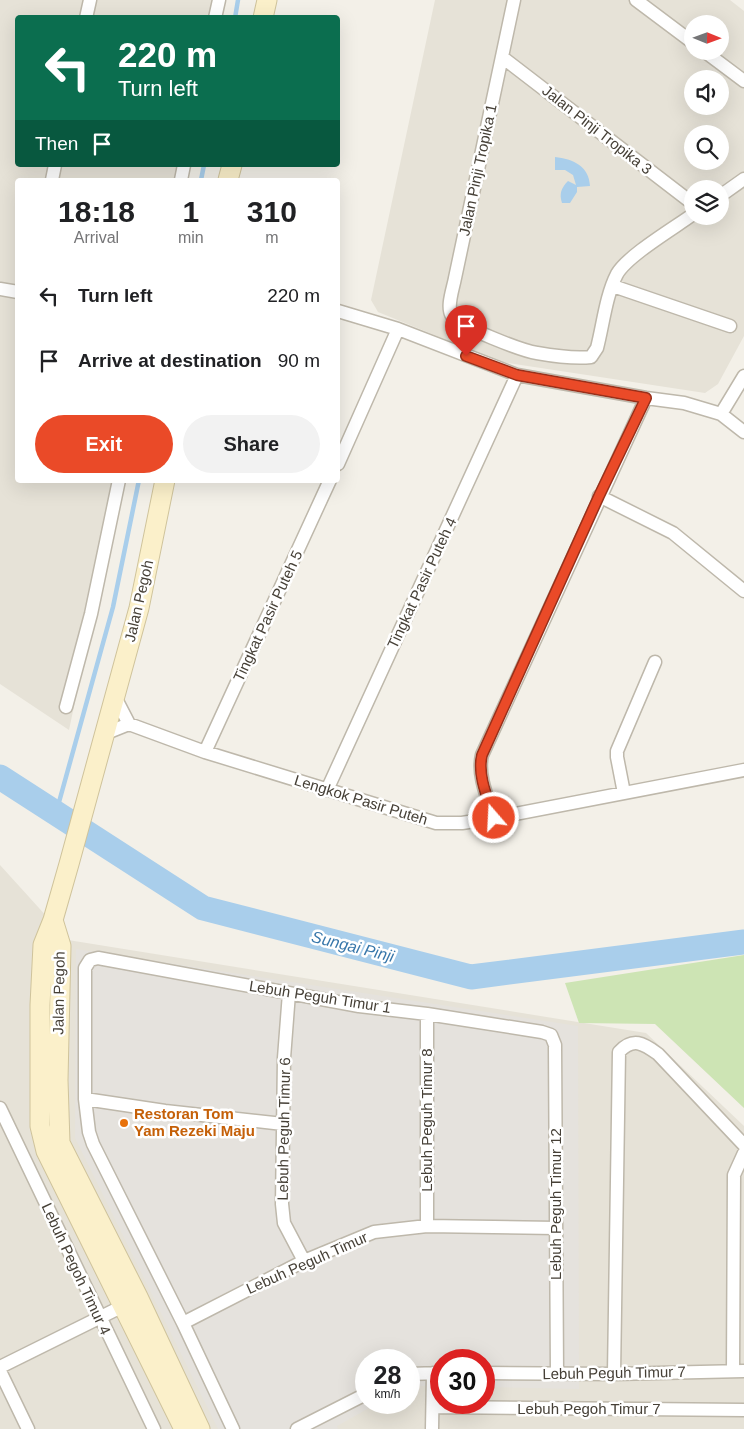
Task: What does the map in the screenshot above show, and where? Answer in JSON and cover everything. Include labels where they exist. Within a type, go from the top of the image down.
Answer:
[{"type":"street","points":[[87,15],[90,0]]},
{"type":"street","points":[[216,15],[219,0]]},
{"type":"street","points":[[264,15],[267,0]]},
{"type":"street","name":"Jalan Pinji Tropika 1","points":[[514,0],[455,278],[450,309],[452,316],[472,330],[535,353],[579,358],[591,357],[597,348],[613,286]]},
{"type":"street","points":[[636,0],[684,36]]},
{"type":"street","name":"Jalan Pinji Tropika 3","points":[[502,57],[684,197]]},
{"type":"street","points":[[716,60],[744,81]]},
{"type":"street","points":[[729,190],[744,180]]},
{"type":"street","points":[[684,222],[626,262],[613,286],[730,326]]},
{"type":"street","points":[[0,289],[15,292]]},
{"type":"street","points":[[340,312],[398,329],[517,375],[646,398],[684,402],[721,414],[744,432]]},
{"type":"street","points":[[340,460],[398,329]]},
{"type":"street","name":"Tingkat Pasir Puteh 4","points":[[327,790],[517,375]]},
{"type":"street","points":[[721,414],[744,376]]},
{"type":"street","points":[[494,818],[486,795],[481,767],[482,755],[599,496],[646,398]]},
{"type":"street","points":[[66,707],[91,614],[118,483]]},
{"type":"street","name":"Jalan Pegoh","points":[[165,483],[139,608],[52,920],[61,946],[58,1080],[60,1143],[120,1260],[200,1429]]},
{"type":"street","name":"Tingkat Pasir Puteh 5","points":[[205,752],[329,483]]},
{"type":"street","points":[[599,496],[672,533],[744,591]]},
{"type":"street","points":[[624,793],[617,751],[655,662]]},
{"type":"street","points":[[103,737],[130,724],[115,697]]},
{"type":"street","name":"Lengkok Pasir Puteh","points":[[130,724],[205,752],[436,823],[462,823],[494,818],[744,770]]},
{"type":"street","points":[[52,920],[43,945],[40,1005],[40,1126],[46,1151],[184,1429]]},
{"type":"street","name":"Lebuh Peguh Timur 1","points":[[85,1099],[85,968],[90,960],[98,958],[359,1006],[427,1014],[551,1035]]},
{"type":"street","name":"Lebuh Peguh Timur 6","points":[[289,993],[284,1058],[282,1204],[284,1222],[304,1261]]},
{"type":"street","name":"Lebuh Peguh Timur 8","points":[[427,1014],[427,1226]]},
{"type":"street","name":"Lebuh Peguh Timur 12","points":[[551,1035],[556,1045],[557,1374]]},
{"type":"street","points":[[614,1374],[619,1052],[624,1046],[634,1042],[646,1046],[658,1054],[744,1145]]},
{"type":"street","points":[[233,1429],[183,1323],[98,1156],[89,1132],[85,1099],[165,1111],[283,1124]]},
{"type":"street","name":"Lebuh Pegoh Timur 4","points":[[0,1108],[154,1429]]},
{"type":"street","points":[[739,1371],[734,1175],[744,1153]]},
{"type":"street","name":"Lebuh Peguh Timur","points":[[183,1323],[304,1261],[374,1232],[427,1226],[556,1228]]},
{"type":"street","points":[[0,1367],[123,1306],[127,1295],[120,1268],[120,1260]]},
{"type":"street","points":[[123,1306],[138,1313],[147,1326],[154,1331]]},
{"type":"street","points":[[0,1371],[28,1429]]},
{"type":"street","name":"Lebuh Peguh Timur 7","points":[[495,1374],[739,1371]]},
{"type":"street","points":[[297,1429],[355,1400]]},
{"type":"street","name":"Lebuh Pegoh Timur 7","points":[[495,1408],[744,1410]]},
{"type":"street","points":[[432,1429],[433,1414]]},
{"type":"shaded area","points":[[0,0],[225,0],[221,15],[15,15],[15,167],[190,167],[187,178],[15,178],[15,483],[121,483],[69,730],[0,684]]},
{"type":"shaded area","points":[[435,0],[730,0],[744,11],[744,336],[718,384],[705,393],[501,362],[378,312],[371,300]]},
{"type":"shaded area","points":[[0,865],[68,940],[646,1033],[744,1126],[744,1429],[0,1429]]},
{"type":"shaded area","points":[[76,949],[578,1026],[579,1389],[495,1387],[495,1349],[430,1349],[430,1386],[420,1386],[420,1349],[355,1349],[355,1414],[358,1414],[337,1426],[338,1429],[218,1429],[75,1138]]},
{"type":"green space","points":[[744,955],[744,1108],[655,1024],[579,1023],[565,983]]},
{"type":"water","points":[[555,157],[579,165],[587,173],[589,179],[590,186],[577,187],[577,192],[570,203],[562,203],[561,194],[568,181],[576,185],[573,175],[565,170],[555,170]]},
{"type":"waterway","points":[[236,15],[238,0]]},
{"type":"waterway","points":[[201,178],[204,167]]},
{"type":"waterway","points":[[56,813],[113,607],[138,483]]},
{"type":"waterway","name":"Sungai Pinji","points":[[0,777],[203,908],[471,977],[744,942]]},
{"type":"place","name":"Restoran Tom Yam Rezeki Maju","points":[[124,1123]]},
{"type":"route","points":[[466,356],[517,375],[646,398],[599,496],[480,760],[486,795],[494,818]]}]
